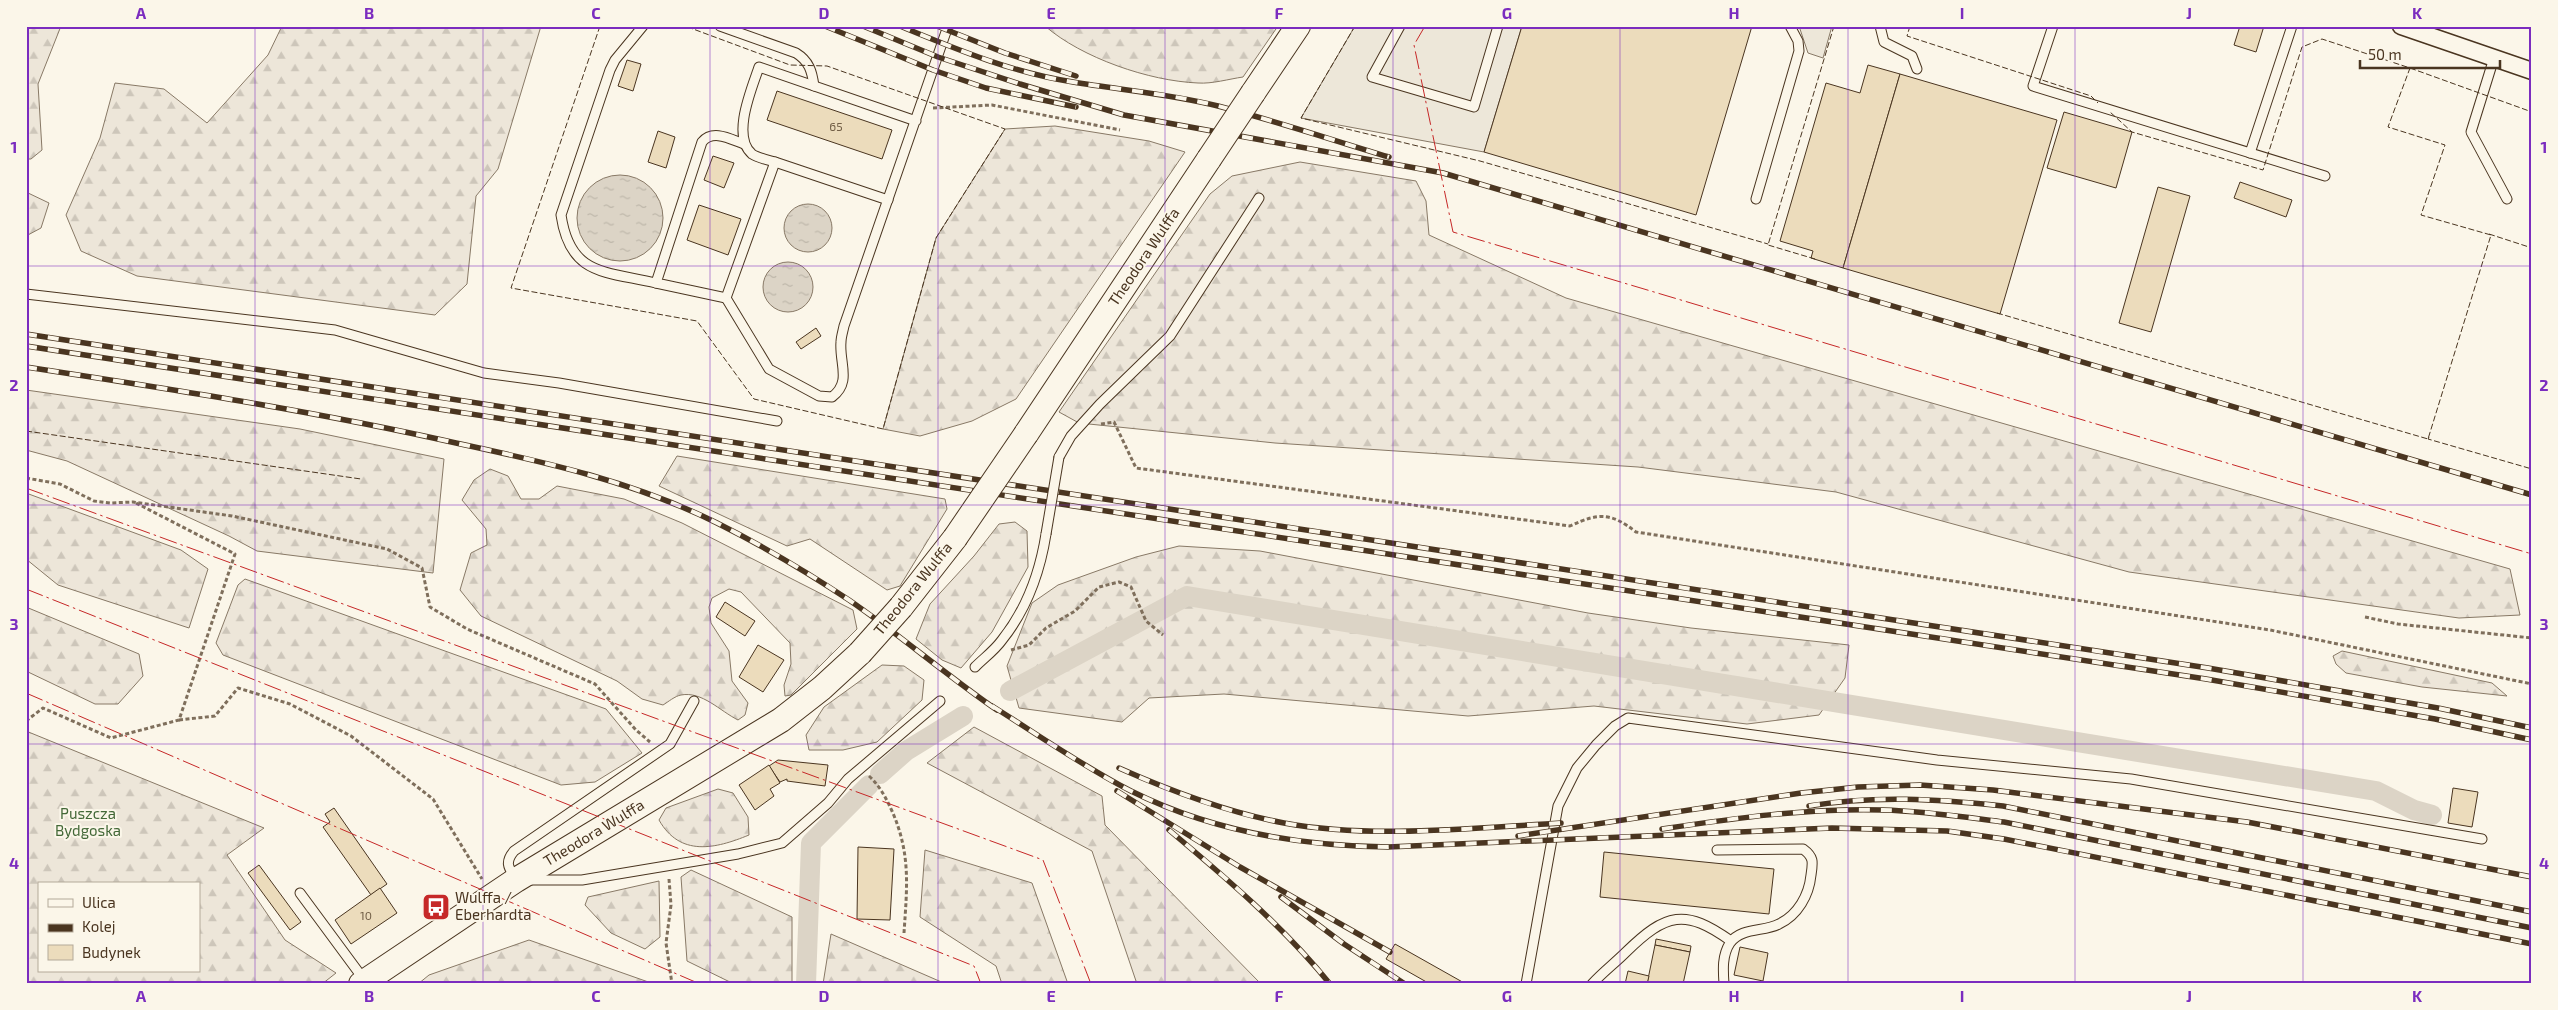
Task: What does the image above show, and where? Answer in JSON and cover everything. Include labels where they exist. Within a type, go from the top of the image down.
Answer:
[{"type":"street","name":"Theodora Wulffa","points":[[363,983],[507,886],[781,720],[822,688],[860,653],[901,607],[955,538],[1298,26]]},
{"type":"street","points":[[2401,26],[2532,71]]},
{"type":"lane","points":[[643,26],[615,60],[610,70],[561,215],[567,242],[571,250],[580,262],[591,268],[726,298],[769,369],[819,396],[832,397],[840,391],[844,376],[841,343],[844,326],[948,26]]},
{"type":"lane","points":[[720,26],[796,53],[805,59],[812,72],[814,86]]},
{"type":"lane","points":[[1400,26],[1372,76],[1474,107],[1498,26]]},
{"type":"lane","points":[[1756,199],[1799,52],[1798,41],[1790,26]]},
{"type":"lane","points":[[1880,26],[1884,42],[1912,56],[1917,69]]},
{"type":"lane","points":[[2053,26],[2033,86],[2325,176]]},
{"type":"lane","points":[[2250,153],[2292,26]]},
{"type":"lane","points":[[2494,58],[2471,132],[2507,199]]},
{"type":"lane","points":[[744,144],[744,111],[759,67],[916,121]]},
{"type":"lane","points":[[656,283],[702,142],[710,136],[716,135],[744,144],[753,154],[888,200]]},
{"type":"lane","points":[[726,298],[774,162]]},
{"type":"lane","points":[[975,667],[1002,640],[1032,586],[1043,553],[1059,457],[1077,429],[1170,336],[1259,198]]},
{"type":"lane","points":[[26,294],[335,330],[484,373],[559,383],[777,421]]},
{"type":"lane","points":[[694,701],[670,744],[514,851],[507,859],[507,886],[582,880],[738,854],[782,843],[828,803],[848,779],[940,701]]},
{"type":"lane","points":[[1526,984],[1558,806],[1577,768],[1591,750],[1615,726],[1628,718],[1937,760],[2131,779],[2482,839]]},
{"type":"lane","points":[[1717,850],[1803,849],[1811,855],[1813,861],[1809,890],[1796,912],[1778,925],[1746,932],[1731,942],[1724,962],[1724,984]]},
{"type":"lane","points":[[300,893],[363,983]]},
{"type":"lane","points":[[1592,984],[1655,927],[1670,920],[1696,921],[1708,925],[1731,942]]},
{"type":"path","points":[[920,109],[992,105],[1120,130]]},
{"type":"path","points":[[1077,429],[1114,422],[1136,468],[1570,526],[1590,517],[1618,518],[1636,532],[2270,630],[2532,684]]},
{"type":"path","points":[[26,478],[60,484],[94,501],[110,503],[133,502],[232,516],[387,549],[422,568],[430,607],[467,629],[595,684],[636,730],[661,750]]},
{"type":"path","points":[[133,502],[235,554],[179,720]]},
{"type":"path","points":[[991,651],[1007,651],[1029,645],[1046,628],[1075,611],[1099,587],[1120,582],[1131,587],[1146,621],[1163,635]]},
{"type":"path","points":[[2366,617],[2398,624],[2532,638]]},
{"type":"path","points":[[26,721],[43,708],[111,738],[179,720],[215,716],[238,688],[290,704],[351,736],[433,799],[482,880],[507,886]]},
{"type":"path","points":[[861,769],[875,781],[885,796],[905,846],[908,878],[904,933]]},
{"type":"path","points":[[668,866],[671,905],[666,943],[672,984]]},
{"type":"green space","points":[[26,26],[61,26],[38,84],[42,150],[31,159],[26,159]]},
{"type":"green space","points":[[282,26],[541,26],[498,169],[476,196],[467,284],[435,315],[137,276],[81,251],[66,215],[100,138],[115,83],[164,89],[207,123],[268,55]]},
{"type":"green space","points":[[1045,26],[1278,26],[1243,77],[1203,83],[1159,78],[1117,66],[1097,58],[1060,38]]},
{"type":"green space","points":[[1055,126],[1149,141],[1185,152],[1016,399],[972,421],[920,436],[883,429],[936,238],[1005,129]]},
{"type":"green space","points":[[1300,162],[1416,181],[1426,201],[1429,235],[1566,298],[2510,569],[2520,615],[2459,618],[2129,572],[1836,492],[1638,467],[1275,443],[1079,423],[1059,412],[1210,194],[1232,176]]},
{"type":"green space","points":[[26,192],[49,203],[41,228],[26,236]]},
{"type":"green space","points":[[26,390],[300,429],[444,459],[433,573],[257,551],[229,536],[67,461],[26,450]]},
{"type":"green space","points":[[677,456],[945,499],[947,509],[900,586],[887,590],[810,539],[787,546],[659,486]]},
{"type":"green space","points":[[490,469],[508,476],[521,499],[539,499],[557,486],[624,499],[682,523],[853,610],[857,629],[791,695],[785,696],[784,685],[791,664],[790,643],[741,592],[729,589],[712,598],[709,607],[711,623],[729,651],[732,681],[748,703],[745,715],[738,720],[696,696],[679,696],[663,705],[642,699],[617,681],[481,616],[460,590],[471,553],[487,545],[486,529],[462,500],[474,480]]},
{"type":"green space","points":[[26,493],[181,550],[208,569],[189,628],[58,585],[26,559]]},
{"type":"green space","points":[[1015,522],[1027,531],[1028,567],[992,632],[961,668],[942,660],[916,639],[930,604],[974,556],[999,524]]},
{"type":"green space","points":[[1179,546],[1260,551],[1588,613],[1691,628],[1849,645],[1845,678],[1819,715],[1747,724],[1594,706],[1468,716],[1224,694],[1149,698],[1122,722],[1019,708],[1007,666],[1032,603],[1058,585],[1136,557]]},
{"type":"green space","points":[[245,579],[606,709],[642,753],[595,782],[561,785],[223,655],[216,643],[238,585]]},
{"type":"green space","points":[[26,607],[139,654],[143,676],[118,704],[95,704],[26,671]]},
{"type":"green space","points":[[2342,651],[2492,683],[2507,696],[2422,687],[2346,673],[2336,664],[2333,656]]},
{"type":"green space","points":[[882,665],[904,666],[924,680],[922,700],[877,742],[843,750],[809,750],[806,735],[824,707]]},
{"type":"green space","points":[[974,727],[1102,796],[1105,825],[1261,984],[1137,984],[1092,851],[927,763]]},
{"type":"green space","name":"Puszcza Bydgoska","points":[[26,731],[264,828],[227,855],[285,940],[336,973],[322,984],[26,984]]},
{"type":"green space","points":[[718,789],[733,793],[748,817],[749,835],[724,844],[699,847],[677,840],[659,820],[666,808]]},
{"type":"green space","points":[[925,850],[1032,883],[1068,984],[1002,984],[996,966],[920,917]]},
{"type":"green space","points":[[691,870],[792,917],[792,984],[734,984],[687,961],[681,877]]},
{"type":"green space","points":[[659,881],[660,937],[645,949],[611,933],[585,905],[588,897]]},
{"type":"green space","points":[[831,934],[946,984],[823,984]]},
{"type":"green space","points":[[529,940],[654,984],[418,984],[429,975]]},
{"type":"shaded area","points":[[1355,26],[1522,26],[1484,152],[1301,118]]},
{"type":"shaded area","points":[[1799,26],[1832,26],[1823,58],[1808,53]]},
{"type":"water","points":[[620,175],[636,178],[644,182],[656,194],[660,202],[663,218],[660,234],[656,242],[644,254],[636,258],[620,261],[604,258],[596,254],[584,242],[580,234],[577,218],[580,202],[584,194],[596,182],[604,178]]},
{"type":"water","points":[[803,204],[813,204],[825,211],[832,223],[832,233],[825,245],[813,252],[803,252],[795,248],[788,241],[784,233],[784,223],[788,215],[795,208]]},
{"type":"water","points":[[783,262],[793,262],[806,269],[813,282],[813,292],[806,305],[793,312],[783,312],[774,308],[767,301],[763,292],[763,282],[767,273],[774,266]]},
{"type":"building","points":[[1522,26],[1752,26],[1696,215],[1484,152]]},
{"type":"building","points":[[2240,26],[2264,26],[2256,52],[2234,45]]},
{"type":"building","points":[[627,60],[641,64],[633,91],[618,86]]},
{"type":"building","points":[[1868,65],[1900,74],[1843,268],[1811,258],[1813,251],[1780,241],[1826,83],[1860,93]]},
{"type":"building","points":[[1900,74],[2057,120],[2000,314],[1843,268]]},
{"type":"building","points":[[777,91],[892,130],[882,159],[767,120]]},
{"type":"building","points":[[2064,112],[2132,132],[2116,188],[2047,168]]},
{"type":"building","points":[[658,131],[675,137],[666,168],[648,162]]},
{"type":"building","points":[[713,156],[734,163],[724,188],[704,180]]},
{"type":"building","points":[[2240,182],[2292,200],[2286,217],[2234,198]]},
{"type":"building","points":[[2158,187],[2190,196],[2151,332],[2119,323]]},
{"type":"building","points":[[699,205],[741,219],[728,255],[687,240]]},
{"type":"building","points":[[816,328],[821,336],[801,349],[796,342]]},
{"type":"building","points":[[725,602],[755,621],[745,636],[716,617]]},
{"type":"building","points":[[758,645],[784,660],[763,692],[739,677]]},
{"type":"building","points":[[778,760],[828,765],[825,786],[787,781],[787,779],[780,782],[769,766]]},
{"type":"building","points":[[769,765],[780,783],[770,789],[774,796],[755,810],[739,785]]},
{"type":"building","points":[[2453,788],[2478,792],[2472,827],[2448,823]]},
{"type":"building","points":[[334,808],[387,884],[371,895],[323,827],[330,822],[325,814]]},
{"type":"building","points":[[858,847],[894,849],[890,920],[857,919]]},
{"type":"building","points":[[1604,852],[1774,869],[1769,914],[1600,897]]},
{"type":"building","points":[[259,865],[301,922],[290,930],[248,873]]},
{"type":"building","points":[[380,888],[397,913],[351,944],[335,920]]},
{"type":"building","points":[[1656,939],[1691,946],[1690,952],[1655,945]]},
{"type":"building","points":[[1395,944],[1466,984],[1430,984],[1386,959]]},
{"type":"building","points":[[1655,945],[1690,952],[1683,984],[1647,984]]},
{"type":"building","points":[[1740,947],[1768,953],[1763,981],[1734,975]]},
{"type":"building","points":[[1628,971],[1649,976],[1647,984],[1625,984]]},
{"type":"waterway","points":[[1010,691],[1187,596],[2376,791],[2414,810],[2432,815]]},
{"type":"waterway","points":[[880,774],[906,751],[963,716]]},
{"type":"waterway","points":[[806,984],[811,843],[869,785]]},
{"type":"railway","points":[[825,26],[933,70],[986,88],[1076,107]]},
{"type":"railway","points":[[863,26],[938,57],[1124,115],[1443,173],[2532,495]]},
{"type":"railway","points":[[900,26],[964,51],[1029,73],[1073,82],[1164,95],[1218,106],[1389,157]]},
{"type":"railway","points":[[937,26],[1005,53],[1076,76]]},
{"type":"railway","points":[[26,334],[2208,668],[2438,708],[2532,728]]},
{"type":"railway","points":[[26,346],[2206,679],[2435,719],[2532,740]]},
{"type":"railway","points":[[26,367],[242,401],[403,431],[556,466],[654,496],[717,523],[817,579],[868,613],[997,710]]},
{"type":"railway","points":[[992,706],[1096,772],[1131,791],[1161,805],[1192,816],[1256,834],[1322,843],[1388,847],[1832,828],[1947,831],[2004,839],[2532,944]]},
{"type":"railway","points":[[1119,768],[1159,785],[1221,807],[1284,823],[1317,828],[1422,831],[1561,823]]},
{"type":"railway","points":[[1518,836],[1801,793],[1858,787],[1920,785],[1993,790],[2247,822],[2532,877]]},
{"type":"railway","points":[[1117,791],[1240,867],[1390,952]]},
{"type":"railway","points":[[1809,806],[1882,799],[2003,806],[2532,912]]},
{"type":"railway","points":[[1662,829],[1799,812],[1883,810],[1944,814],[2004,822],[2532,928]]},
{"type":"railway","points":[[1169,830],[1274,923],[1330,984]]},
{"type":"railway","points":[[1281,897],[1344,944],[1405,984]]},
{"type":"fence","points":[[600,26],[511,288],[697,321],[754,399],[883,429],[936,238],[1005,129],[827,66],[790,65],[685,26]]},
{"type":"fence","points":[[1355,26],[1301,118],[1480,161],[1768,244]]},
{"type":"fence","points":[[1815,259],[1768,245],[1834,26]]},
{"type":"fence","points":[[1910,26],[1907,36],[2091,96],[2098,103]]},
{"type":"fence","points":[[1997,313],[2428,439],[2491,235],[2421,215],[2445,145],[2388,127],[2410,68],[2322,39],[2302,47],[2263,170],[2132,132],[2110,112]]},
{"type":"fence","points":[[2410,68],[2532,112]]},
{"type":"fence","points":[[2489,234],[2532,248]]},
{"type":"fence","points":[[26,431],[361,479]]},
{"type":"fence","points":[[2429,437],[2428,439],[2532,469]]},
{"type":"power","points":[[1425,26],[1414,45],[1453,232],[2532,554]]},
{"type":"power","points":[[26,488],[1043,860],[1091,984]]},
{"type":"power","points":[[26,589],[974,966],[981,984]]},
{"type":"power","points":[[26,693],[700,984]]},
{"type":"place","name":"Wulffa / Eberhardta","points":[[436,907]]}]
